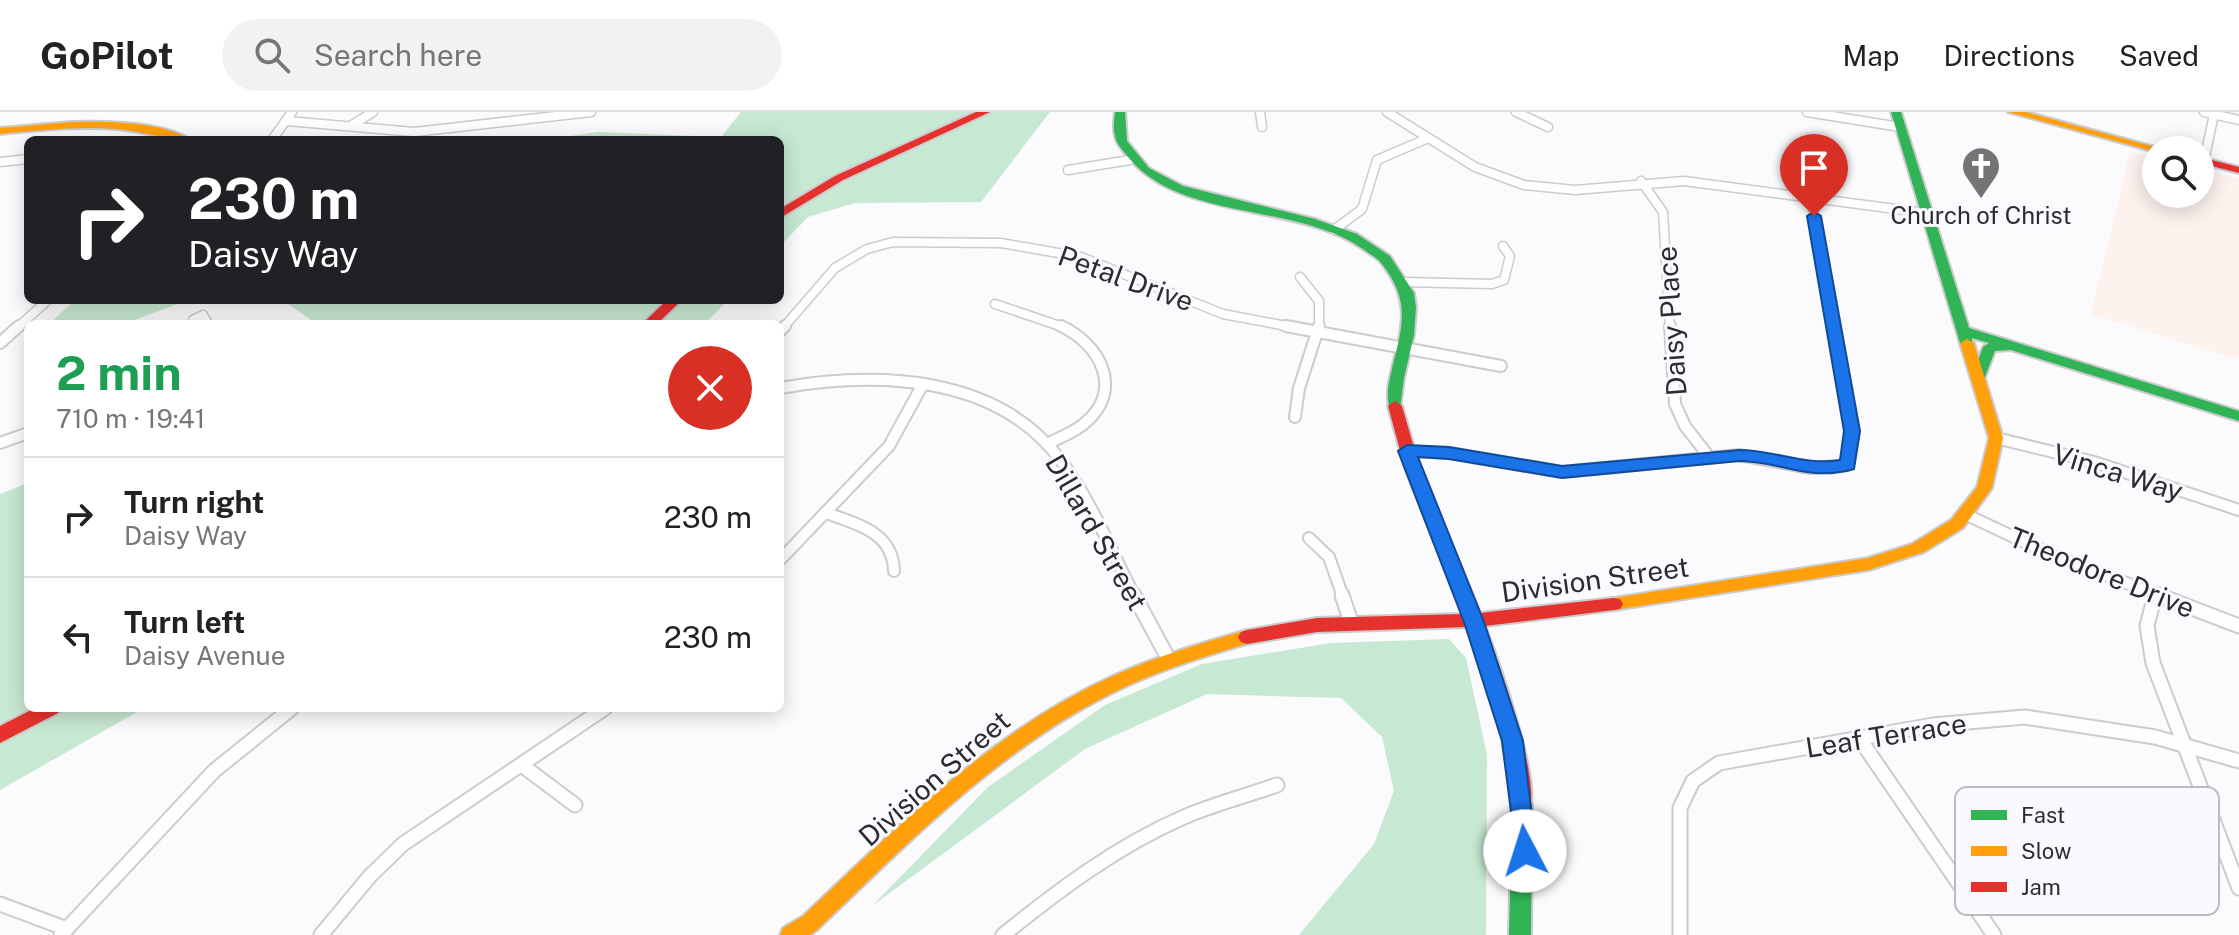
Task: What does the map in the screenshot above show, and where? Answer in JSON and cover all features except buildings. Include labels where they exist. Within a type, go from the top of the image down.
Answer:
[{"type":"main road","points":[[784,212],[839,178],[985,112]]},
{"type":"main road","points":[[1120,112],[1117,132],[1130,160],[1162,181],[1185,190],[1302,218],[1334,230],[1373,251],[1402,282],[1409,313],[1394,384],[1396,414],[1407,451],[1474,622],[1513,741],[1525,851],[1520,935]]},
{"type":"main road","points":[[2013,112],[2142,145]]},
{"type":"main road","name":"Division Street","points":[[791,935],[1002,749],[1069,705],[1168,658],[1250,635],[1351,622],[1474,622],[1559,612],[1869,564],[1901,555],[1946,533],[1981,498],[1994,461],[1996,438],[1898,119]]},
{"type":"main road","points":[[0,131],[92,123],[147,128],[172,136]]},
{"type":"main road","points":[[2214,164],[2239,170]]},
{"type":"main road","points":[[653,320],[671,304]]},
{"type":"main road","points":[[1962,330],[2239,416]]},
{"type":"main road","points":[[1978,379],[1990,347],[2024,348]]},
{"type":"main road","points":[[0,735],[44,712]]},
{"type":"street","points":[[275,136],[292,112]]},
{"type":"street","points":[[351,125],[373,112]]},
{"type":"street","points":[[287,121],[322,119],[409,132],[591,112]]},
{"type":"street","points":[[1260,112],[1262,127]]},
{"type":"street","points":[[1387,112],[1426,139],[1491,174],[1530,186],[1572,190],[1641,181],[1709,183],[1926,213]]},
{"type":"street","points":[[1516,112],[1548,127]]},
{"type":"street","points":[[1807,112],[1898,119]]},
{"type":"street","points":[[2206,136],[2209,113],[2239,120]]},
{"type":"street","points":[[1334,230],[1362,209],[1377,160],[1426,139]]},
{"type":"street","points":[[0,162],[24,159]]},
{"type":"street","points":[[1068,170],[1130,160]]},
{"type":"street","name":"Daisy Place","points":[[1641,181],[1663,212],[1675,404],[1685,426],[1710,458]]},
{"type":"street","points":[[1407,451],[1449,453],[1562,472],[1764,456],[1818,470],[1848,465],[1852,453],[1852,431],[1811,198]]},
{"type":"street","name":"Petal Drive","points":[[784,327],[842,262],[867,249],[893,242],[990,243],[1047,249],[1081,257],[1223,314],[1501,366]]},
{"type":"street","points":[[1402,282],[1492,284],[1504,280],[1510,256],[1503,246]]},
{"type":"street","points":[[1295,417],[1294,400],[1317,330],[1320,301],[1300,277]]},
{"type":"street","points":[[26,320],[44,304]]},
{"type":"street","points":[[995,304],[1067,329],[1086,341],[1104,364],[1106,391],[1098,410],[1083,426],[1047,444]]},
{"type":"street","points":[[193,320],[203,315],[206,320]]},
{"type":"street","points":[[0,343],[24,322]]},
{"type":"street","name":"Dillard Street","points":[[784,387],[854,378],[923,384],[993,406],[1022,423],[1065,464],[1168,658]]},
{"type":"street","points":[[784,556],[889,446],[923,384]]},
{"type":"street","points":[[0,443],[24,434]]},
{"type":"street","name":"Vinca Way","points":[[1996,438],[2094,462],[2239,510]]},
{"type":"street","points":[[826,513],[881,536],[894,555],[894,571]]},
{"type":"street","name":"Theodore Drive","points":[[1967,515],[2052,555],[2239,626]]},
{"type":"street","points":[[1309,538],[1329,557],[1351,622]]},
{"type":"street","points":[[2155,595],[2147,626],[2153,663],[2201,787]]},
{"type":"street","points":[[0,904],[64,932],[214,771],[287,712]]},
{"type":"street","points":[[321,935],[369,877],[403,843],[523,766],[599,712]]},
{"type":"street","name":"Leaf Terrace","points":[[1680,935],[1679,819],[1683,798],[1693,781],[1719,763],[1960,722],[2025,717],[2184,743],[2239,761]]},
{"type":"street","points":[[1859,738],[1955,878]]},
{"type":"street","points":[[523,766],[575,805]]},
{"type":"street","points":[[1003,935],[1073,882],[1146,837],[1184,817],[1277,785]]},
{"type":"street","points":[[2219,835],[2239,888]]},
{"type":"street","points":[[1980,915],[1994,935]]},
{"type":"shaded area","points":[[2130,152],[2142,155],[2142,208],[2214,208],[2214,173],[2239,179],[2239,360],[2091,314]]},
{"type":"green space","points":[[741,112],[1050,112],[981,202],[855,203],[808,217],[784,242],[784,136],[722,136]]},
{"type":"green space","points":[[598,132],[696,136],[571,136]]},
{"type":"green space","points":[[71,304],[177,304],[135,320],[53,320]]},
{"type":"green space","points":[[288,304],[724,304],[709,320],[311,320]]},
{"type":"green space","points":[[24,485],[24,712],[137,712],[0,790],[0,494]]},
{"type":"green space","points":[[1449,639],[1466,658],[1487,755],[1486,935],[1299,935],[1374,844],[1394,791],[1382,737],[1341,698],[1207,694],[1085,749],[872,906],[988,787],[1105,705],[1202,664],[1331,643]]},
{"type":"traffic: fast","points":[[1120,112],[1122,142],[1145,170],[1179,189],[1311,221],[1352,236],[1386,259],[1407,293],[1410,307],[1395,406]]},
{"type":"traffic: fast","points":[[1896,112],[1967,343]]},
{"type":"traffic: fast","points":[[1962,330],[2239,416]]},
{"type":"traffic: fast","points":[[1978,379],[1990,347],[2010,346]]},
{"type":"traffic: fast","points":[[1520,935],[1522,804]]},
{"type":"traffic: slow","points":[[2013,112],[2142,145]]},
{"type":"traffic: slow","points":[[0,131],[94,125],[139,128],[172,136]]},
{"type":"traffic: slow","points":[[1614,604],[1869,564],[1918,548],[1957,524],[1984,488],[1996,438],[1967,343]]},
{"type":"traffic: slow","points":[[791,935],[810,923],[958,788],[1062,712],[1119,681],[1180,656],[1247,637]]},
{"type":"traffic: jam","points":[[784,212],[839,178],[985,112]]},
{"type":"traffic: jam","points":[[2214,164],[2239,170]]},
{"type":"traffic: jam","points":[[653,320],[671,304]]},
{"type":"traffic: jam","points":[[1395,406],[1406,450],[1489,660],[1510,731],[1522,804]]},
{"type":"traffic: jam","points":[[1247,637],[1317,625],[1476,620],[1614,604]]},
{"type":"traffic: jam","points":[[0,735],[44,712]]},
{"type":"place","name":"Church of Christ","points":[[1981,200]]},
{"type":"route","points":[[1525,851],[1513,741],[1474,622],[1407,451],[1449,453],[1562,472],[1739,455],[1764,456],[1818,470],[1830,471],[1848,465],[1852,453],[1852,431],[1814,216]]}]
